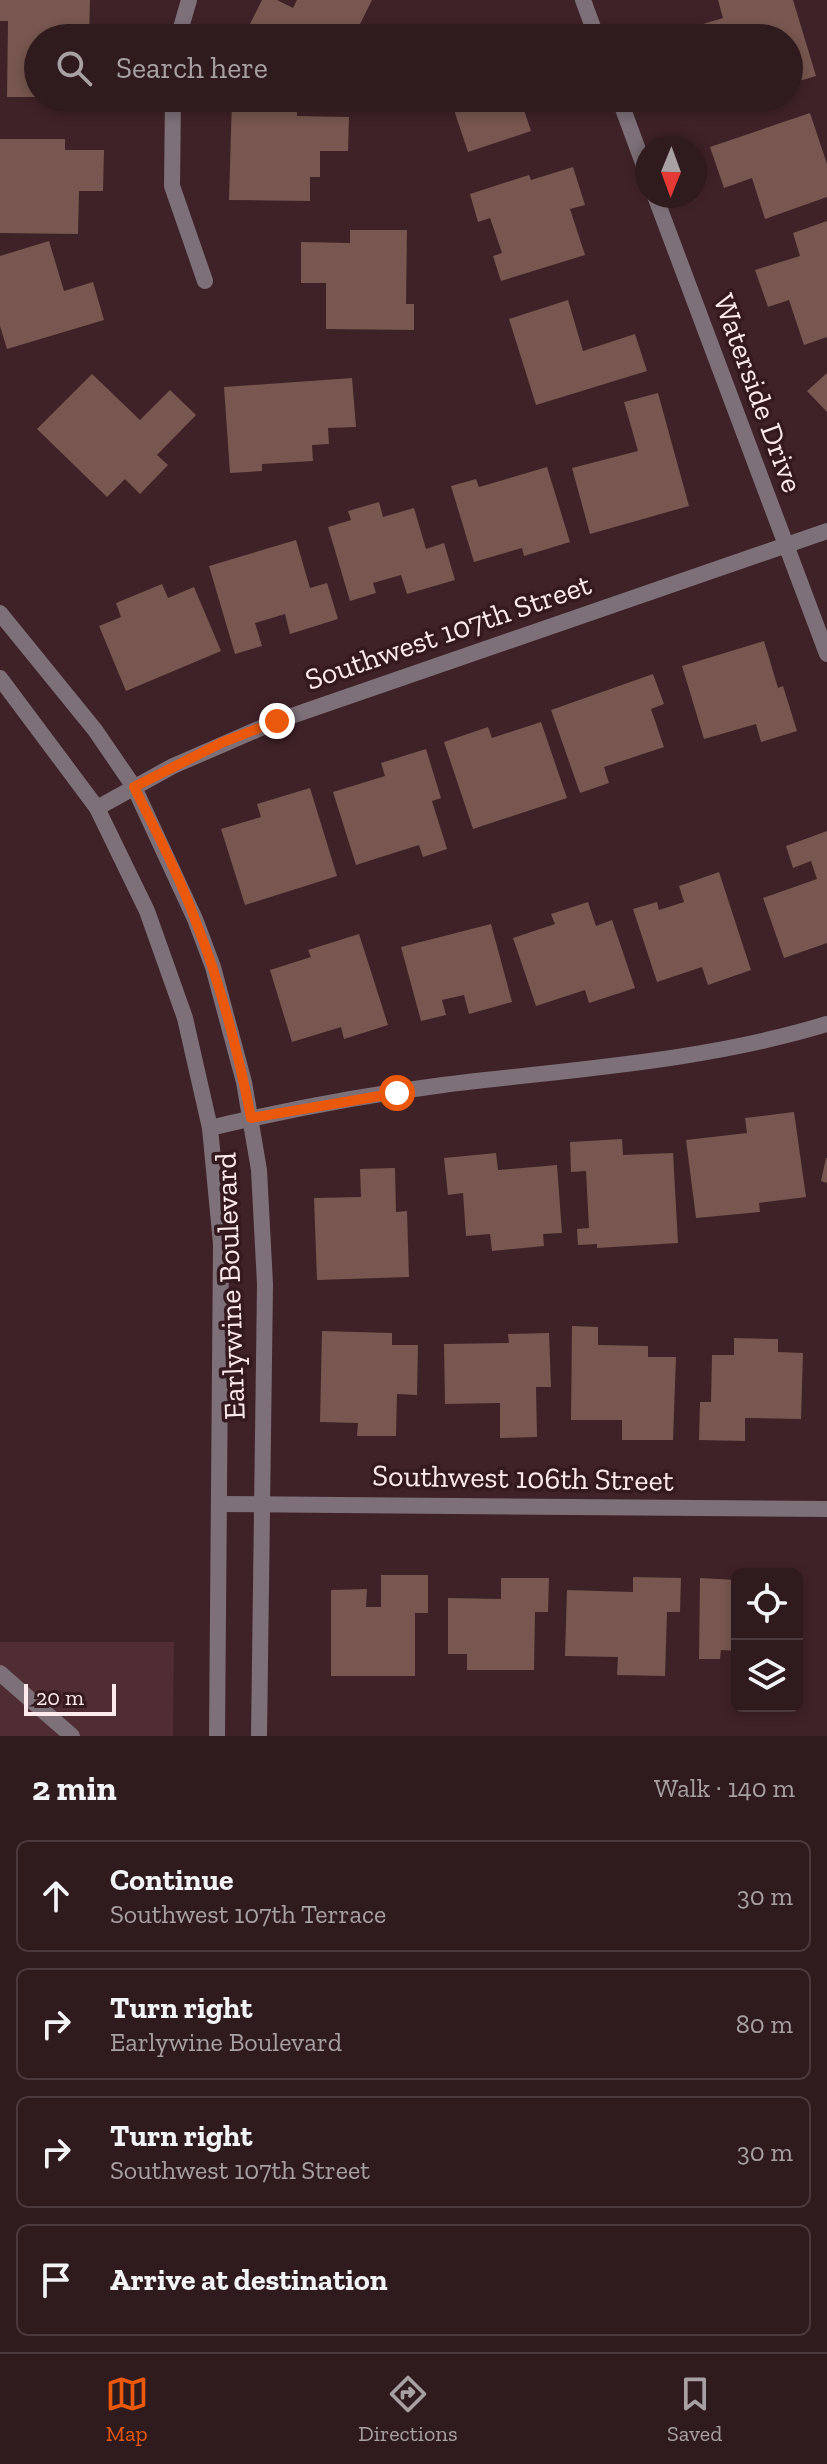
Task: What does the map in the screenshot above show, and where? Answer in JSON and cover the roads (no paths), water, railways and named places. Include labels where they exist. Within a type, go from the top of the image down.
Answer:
[{"type":"street","points":[[182,24],[189,0]]},
{"type":"street","points":[[583,0],[592,24]]},
{"type":"street","points":[[173,112],[172,186],[205,281]]},
{"type":"street","points":[[624,112],[635,141]]},
{"type":"street","name":"Waterside Drive","points":[[659,208],[827,654]]},
{"type":"street","name":"Southwest 107th Street","points":[[97,808],[221,743],[277,721],[827,531]]},
{"type":"street","name":"Earlywine Boulevard","points":[[0,613],[95,730],[134,787],[195,919],[213,967],[244,1082],[259,1170],[263,1216],[259,1736]]},
{"type":"street","name":"Earlywine Boulevard","points":[[0,678],[97,808],[147,911],[185,1018],[210,1128],[221,1244],[217,1736]]},
{"type":"street","points":[[210,1128],[251,1118],[441,1086],[680,1058],[736,1048],[827,1024]]},
{"type":"street","name":"Southwest 106th Street","points":[[219,1504],[827,1509]]},
{"type":"street","points":[[0,1673],[72,1736]]}]
